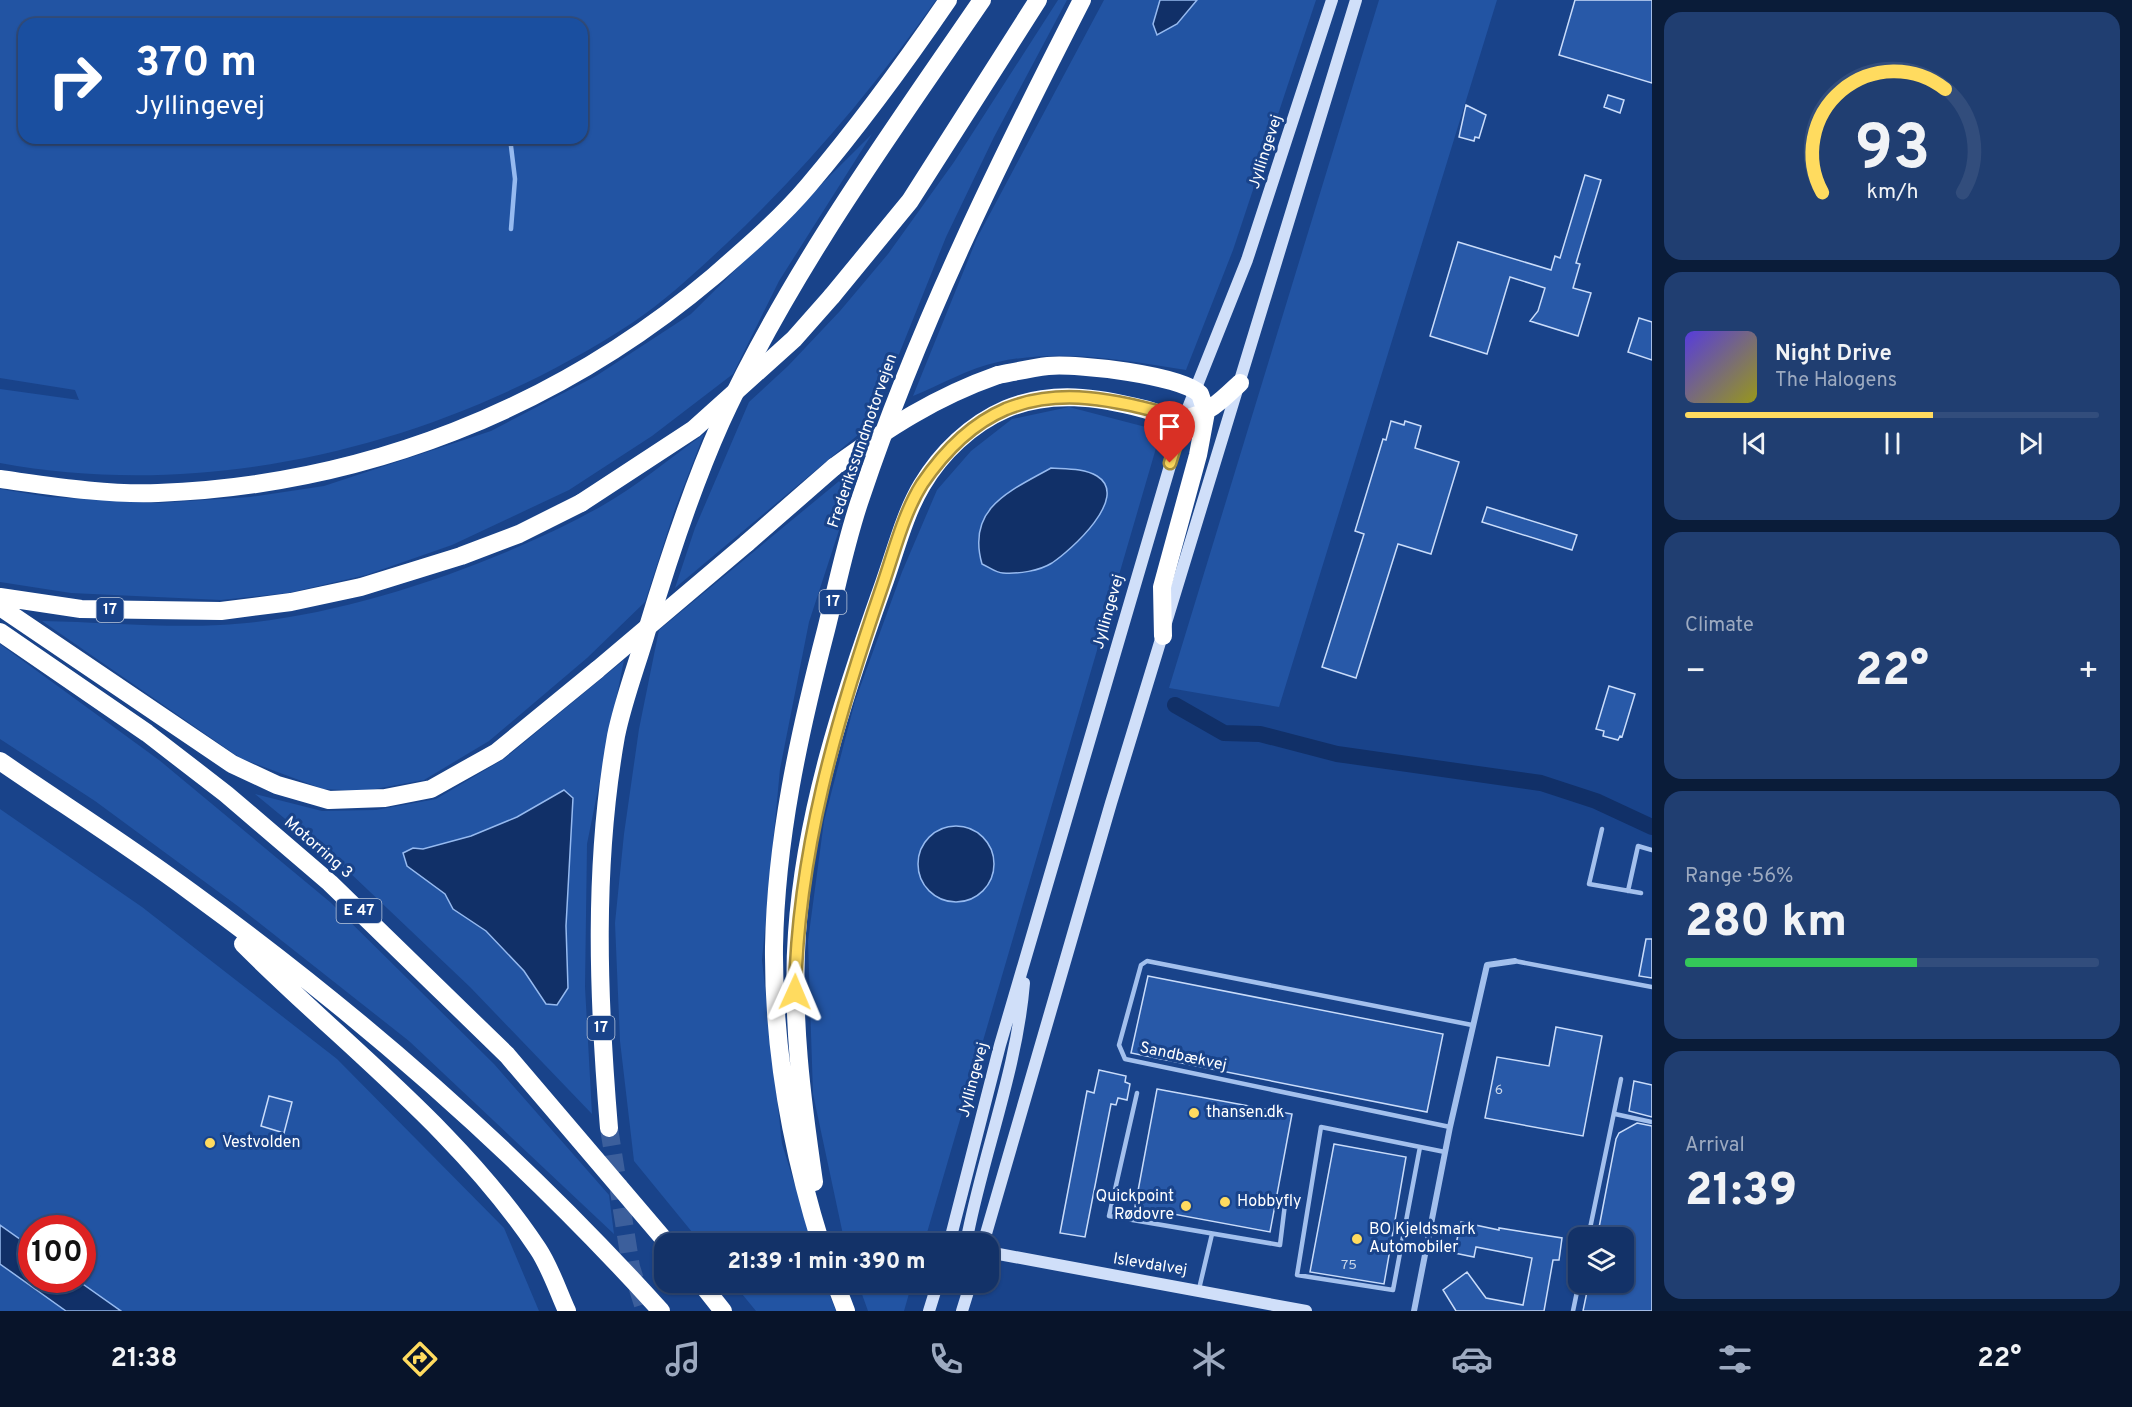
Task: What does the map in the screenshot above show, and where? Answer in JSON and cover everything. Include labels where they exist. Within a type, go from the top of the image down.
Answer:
[{"type":"highway","points":[[0,479],[50,486],[155,493],[241,487],[325,471],[403,450],[480,423],[579,373],[674,309],[742,252],[807,187],[948,0]]},
{"type":"highway","name":"17","points":[[609,1128],[601,1027],[598,927],[604,835],[617,735],[667,561],[721,422],[790,291],[887,138],[982,0]]},
{"type":"highway","name":"17","points":[[0,597],[81,609],[221,611],[291,602],[361,587],[461,556],[519,534],[581,503],[694,429],[794,339],[910,201],[995,72],[1038,0]]},
{"type":"highway","name":"Frederikssundmotorvejen","points":[[819,1233],[806,1194],[791,1130],[781,1065],[774,947],[777,890],[789,794],[802,722],[860,500],[918,343],[993,174],[1082,0]]},
{"type":"highway","points":[[0,607],[232,764],[277,785],[329,800],[385,798],[431,789],[497,752],[597,670],[834,467],[921,407],[959,388],[998,375],[1050,366],[1115,370],[1194,389],[1204,403],[1206,412],[1198,455],[1162,587],[1163,636]]},
{"type":"highway","points":[[821,1233],[801,1095],[795,1012],[797,933],[812,829],[831,745],[853,670],[921,486],[941,458],[966,433],[1005,410],[1029,402],[1063,396],[1098,397],[1184,418],[1206,412],[1240,383]]},
{"type":"highway","name":"Motorring 3","points":[[0,632],[147,733],[226,794],[330,884],[507,1054],[659,1233]]},
{"type":"highway","points":[[0,761],[191,891],[329,998],[459,1109],[616,1261],[662,1311]]},
{"type":"highway","points":[[191,891],[297,998],[405,1095],[489,1182],[540,1251],[567,1311]]},
{"type":"highway","points":[[709,1293],[723,1311]]},
{"type":"highway","points":[[839,1293],[846,1311]]},
{"type":"street","name":"Jyllingevej","points":[[952,1233],[1000,1045],[1184,418],[1247,260],[1332,0]]},
{"type":"street","points":[[986,1233],[1111,803],[1356,0]]},
{"type":"street","points":[[968,1233],[1022,1009],[1027,954]]},
{"type":"street","points":[[1414,1311],[1450,1127],[1487,965],[1515,961]]},
{"type":"street","name":"Islevdalvej","points":[[999,1254],[1199,1290],[1245,1305],[1306,1311]]},
{"type":"street","points":[[928,1311],[934,1293]]},
{"type":"street","points":[[962,1311],[967,1293]]},
{"type":"lane","points":[[1602,829],[1589,884],[1641,893]]},
{"type":"lane","points":[[1628,891],[1638,846],[1652,850]]},
{"type":"lane","points":[[1515,961],[1652,987]]},
{"type":"lane","name":"Sandbækvej","points":[[1450,1127],[1125,1059],[1119,1045],[1141,965],[1147,962],[1472,1025]]},
{"type":"lane","points":[[1590,1227],[1621,1079]]},
{"type":"lane","points":[[1137,1093],[1109,1216],[1280,1245],[1285,1204]]},
{"type":"lane","points":[[1615,1114],[1652,1122]]},
{"type":"lane","points":[[1420,1147],[1394,1290],[1297,1275],[1321,1126],[1445,1152]]},
{"type":"lane","points":[[1199,1290],[1212,1234]]},
{"type":"lane","points":[[1573,1311],[1577,1293]]},
{"type":"shaded area","points":[[0,0],[936,0],[888,65],[811,157],[755,216],[692,275],[632,323],[561,365],[487,401],[409,430],[329,453],[247,468],[164,475],[82,473],[0,463],[0,389],[79,400],[75,390],[0,378]]},
{"type":"shaded area","points":[[1058,0],[1067,0],[994,137],[946,237],[871,424],[675,588],[695,528],[749,402],[788,366],[840,311],[888,254],[954,162]]},
{"type":"shaded area","points":[[1104,0],[1316,0],[1233,250],[1186,370],[1092,357],[1021,358],[976,368],[913,396],[977,238]]},
{"type":"shaded area","points":[[1160,0],[1197,0],[1177,24],[1157,35],[1153,24]]},
{"type":"shaded area","points":[[1379,0],[1497,0],[1279,707],[1169,688]]},
{"type":"shaded area","points":[[872,134],[779,281],[733,374],[652,436],[569,490],[452,545],[366,575],[288,593],[221,600],[71,593],[0,582],[0,489],[49,497],[158,503],[250,497],[324,486],[491,431],[596,376],[691,314]]},
{"type":"shaded area","points":[[1069,407],[1161,431],[927,1233],[843,1233],[813,1094],[808,941],[824,821],[855,701],[902,572],[937,490],[971,451],[1012,419]]},
{"type":"shaded area","points":[[704,434],[675,509],[645,602],[587,658],[489,741],[424,780],[364,791],[323,789],[240,758],[42,621],[198,626],[266,621],[315,612],[416,586],[513,549],[600,507],[627,491]]},
{"type":"shaded area","points":[[861,463],[809,622],[780,769],[762,960],[782,1144],[810,1233],[693,1233],[634,1161],[620,1041],[615,923],[624,834],[639,729],[659,630]]},
{"type":"shaded area","points":[[1051,468],[1086,472],[1097,476],[1106,485],[1107,497],[1094,523],[1060,557],[1041,568],[1003,573],[982,564],[979,545],[980,529],[986,515],[1007,494]]},
{"type":"shaded area","points":[[0,644],[159,760],[330,902],[494,1064],[609,1195],[614,1234],[409,1041],[239,907],[95,801],[0,739]]},
{"type":"shaded area","points":[[624,660],[587,844],[585,987],[592,1114],[470,987],[347,870],[255,794],[322,811],[376,810],[436,799],[504,759]]},
{"type":"shaded area","points":[[564,790],[573,798],[566,926],[568,988],[557,1005],[546,1004],[524,971],[486,931],[453,909],[445,894],[407,866],[403,853],[413,848],[423,849],[471,836],[517,817]]},
{"type":"shaded area","name":"Vestvolden","points":[[0,809],[142,907],[337,1059],[504,1228],[539,1311],[0,1311]]},
{"type":"shaded area","points":[[949,826],[963,826],[977,832],[988,843],[994,857],[991,879],[983,891],[963,902],[949,902],[935,896],[924,885],[918,871],[918,857],[924,843],[935,832]]},
{"type":"shaded area","points":[[0,1225],[18,1238],[18,1277],[0,1264]]},
{"type":"shaded area","points":[[41,1293],[95,1293],[121,1311],[66,1311]]},
{"type":"shaded area","points":[[741,1293],[829,1293],[836,1311],[756,1311]]},
{"type":"shaded area","points":[[862,1293],[909,1293],[904,1311],[868,1311]]},
{"type":"building","points":[[1575,0],[1652,0],[1652,83],[1559,55]]},
{"type":"building","points":[[1608,95],[1624,100],[1620,113],[1604,107]]},
{"type":"building","points":[[1466,105],[1486,115],[1479,138],[1475,137],[1474,141],[1459,137]]},
{"type":"building","points":[[1585,175],[1601,180],[1576,263],[1580,264],[1573,288],[1591,293],[1578,336],[1530,321],[1538,311],[1545,288],[1510,277],[1487,354],[1430,336],[1458,242],[1551,270],[1555,256],[1560,258]]},
{"type":"building","points":[[1639,318],[1652,322],[1652,360],[1628,352]]},
{"type":"building","points":[[1391,421],[1404,425],[1405,421],[1421,426],[1415,448],[1459,462],[1431,554],[1398,544],[1356,678],[1322,667],[1364,534],[1355,531],[1383,439],[1386,440]]},
{"type":"building","points":[[1487,507],[1577,535],[1572,550],[1482,522]]},
{"type":"building","points":[[1609,686],[1635,694],[1622,737],[1620,736],[1618,740],[1603,736],[1604,731],[1596,729]]},
{"type":"building","points":[[1646,939],[1652,939],[1652,978],[1639,976]]},
{"type":"building","points":[[1148,976],[1443,1034],[1427,1112],[1131,1053]]},
{"type":"building","points":[[1556,1027],[1602,1036],[1583,1136],[1485,1118],[1497,1057],[1549,1066]]},
{"type":"building","points":[[1099,1070],[1126,1076],[1125,1082],[1130,1084],[1127,1100],[1118,1098],[1116,1105],[1111,1104],[1085,1237],[1060,1233],[1087,1091],[1094,1093]]},
{"type":"building","points":[[1634,1081],[1652,1085],[1652,1117],[1629,1111]]},
{"type":"building","points":[[1157,1089],[1292,1114],[1270,1232],[1135,1207]]},
{"type":"building","points":[[269,1096],[292,1102],[284,1133],[261,1126]]},
{"type":"building","points":[[1637,1123],[1652,1126],[1652,1311],[1583,1311],[1587,1293],[1634,1293],[1634,1227],[1599,1227],[1619,1133]]},
{"type":"building","points":[[1334,1144],[1406,1157],[1384,1284],[1310,1272]]},
{"type":"building","points":[[1461,1222],[1499,1230],[1499,1228],[1562,1238],[1559,1260],[1553,1260],[1544,1311],[1456,1311],[1443,1290],[1467,1272],[1486,1298],[1523,1305],[1532,1258],[1476,1247],[1474,1257],[1454,1253]]},
{"type":"waterway","points":[[511,144],[515,179],[511,229]]},
{"type":"waterway","points":[[1175,705],[1224,733],[1260,734],[1337,754],[1541,783],[1596,801],[1652,827]]},
{"type":"tunnel","points":[[609,1128],[631,1267],[645,1311]]},
{"type":"place","name":"thansen.dk","points":[[1194,1113]]},
{"type":"place","name":"Vestvolden","points":[[210,1143]]},
{"type":"place","name":"Hobbyfly","points":[[1225,1202]]},
{"type":"place","name":"Quickpoint Rødovre","points":[[1186,1206]]},
{"type":"place","name":"BO Kjeldsmark Automobiler","points":[[1357,1239]]},
{"type":"route","points":[[795,992],[797,933],[812,829],[831,745],[853,670],[921,486],[941,458],[966,433],[1005,410],[1029,402],[1063,396],[1098,397],[1184,418],[1170,463]]}]
